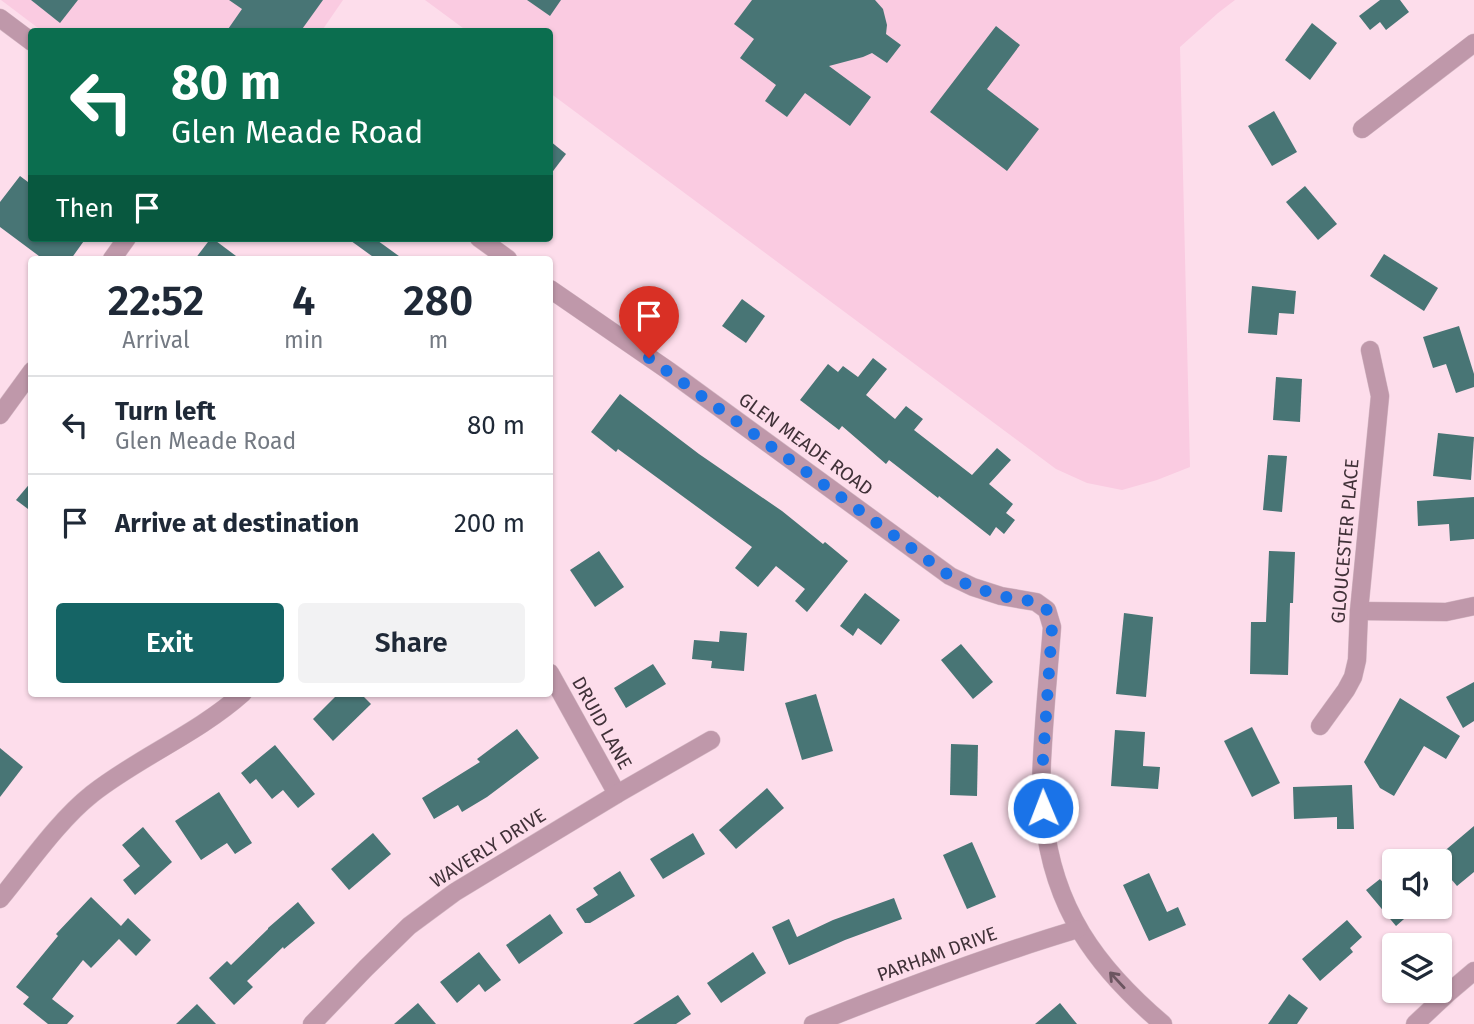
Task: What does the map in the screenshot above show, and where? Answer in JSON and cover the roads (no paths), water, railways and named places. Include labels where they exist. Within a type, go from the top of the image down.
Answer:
[{"type":"street","points":[[0,18],[28,39]]},
{"type":"street","points":[[1362,129],[1474,43]]},
{"type":"street","points":[[485,242],[504,256]]},
{"type":"street","name":"GLEN MEADE ROAD","points":[[553,291],[669,371],[950,576],[1001,596],[1036,602],[1047,610],[1052,627],[1041,789],[1045,834],[1052,868],[1078,929]]},
{"type":"street","name":"GLOUCESTER PLACE","points":[[1320,726],[1346,690],[1357,660],[1359,611],[1380,396],[1370,350]]},
{"type":"street","points":[[0,415],[28,376]]},
{"type":"street","points":[[1359,611],[1446,612],[1474,606]]},
{"type":"street","name":"DRUID LANE","points":[[553,678],[617,794]]},
{"type":"street","points":[[0,899],[62,823],[89,796],[238,697]]},
{"type":"street","name":"WAVERLY DRIVE","points":[[313,1024],[366,968],[425,914],[455,892],[711,740]]},
{"type":"street","points":[[1078,929],[1112,976],[1163,1024]]},
{"type":"street","name":"PARHAM DRIVE","points":[[813,1024],[1016,948],[1078,929]]},
{"type":"street","points":[[1415,1024],[1474,971]]}]
